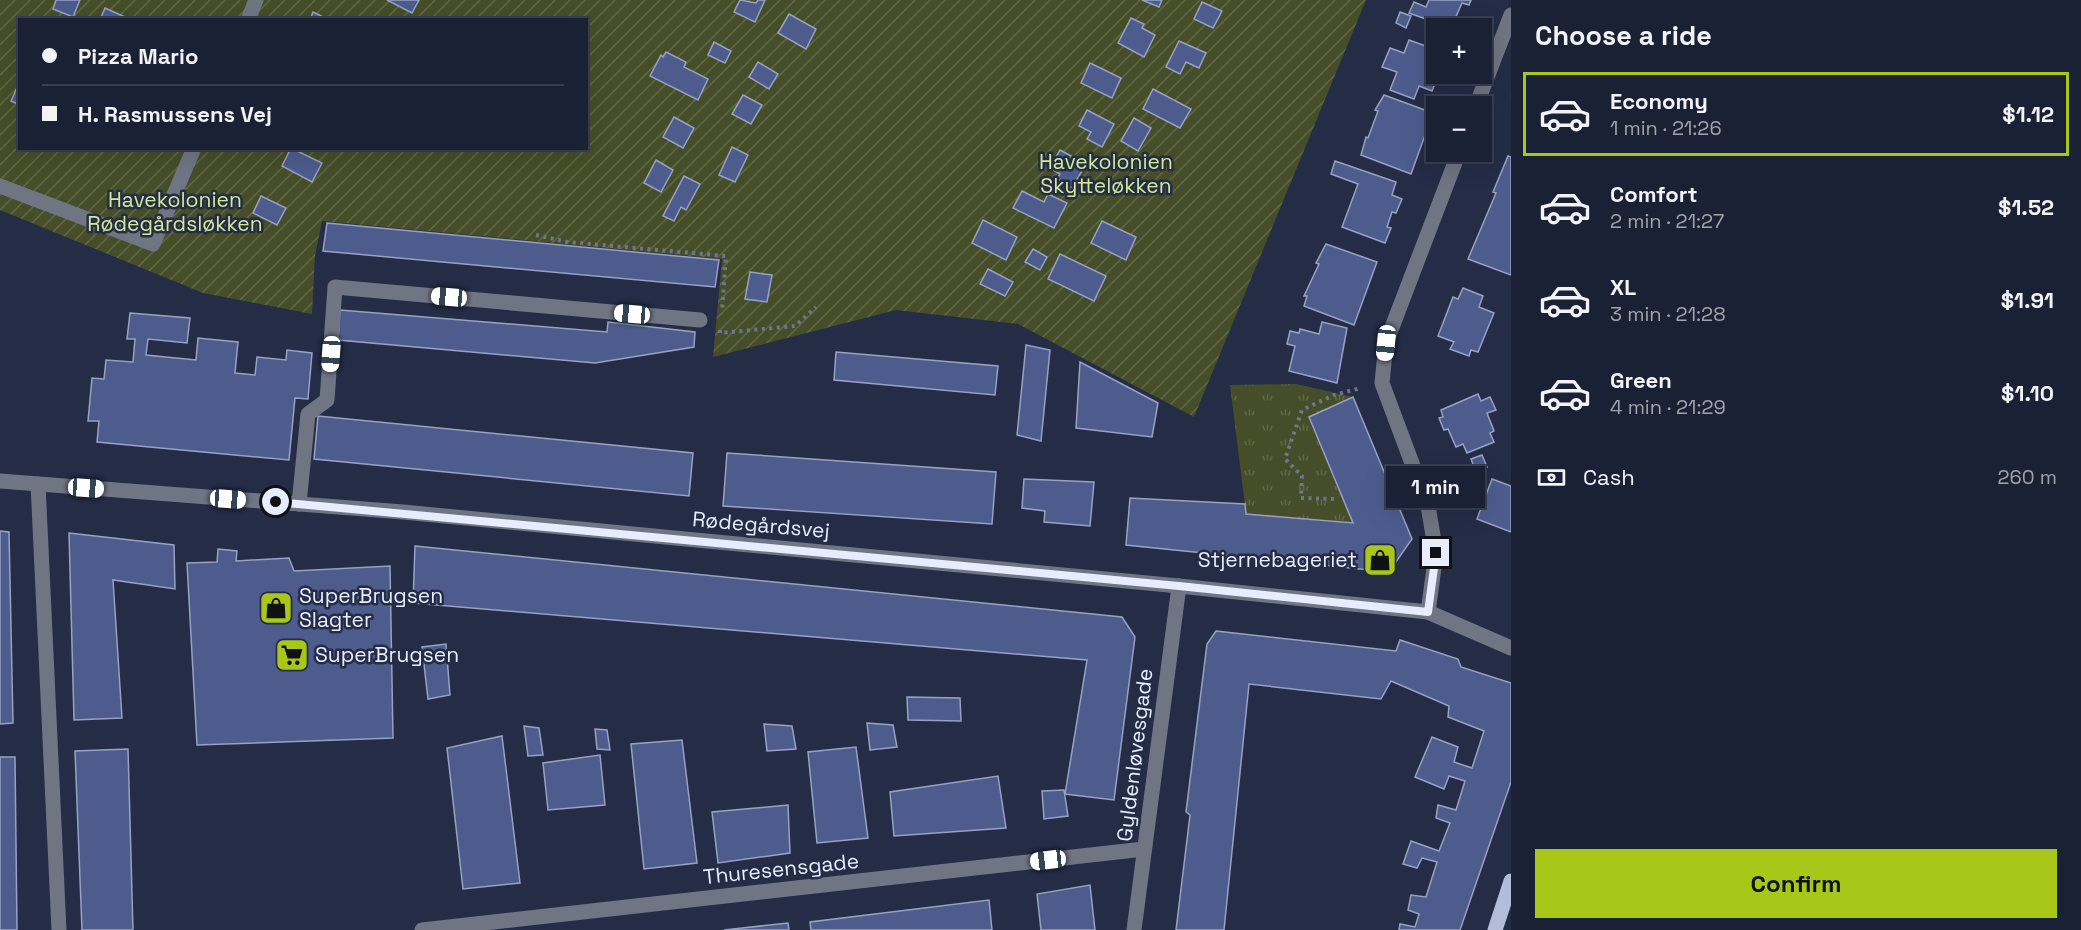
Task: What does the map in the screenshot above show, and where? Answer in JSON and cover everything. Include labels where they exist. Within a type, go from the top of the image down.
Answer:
[{"type":"main road","points":[[1495,930],[1511,881]]},
{"type":"street","points":[[249,18],[256,0]]},
{"type":"street","points":[[1480,96],[1511,15]]},
{"type":"street","points":[[0,186],[153,244],[193,150]]},
{"type":"street","points":[[1428,612],[1436,553],[1428,506],[1382,383],[1386,343],[1455,162]]},
{"type":"street","points":[[299,504],[308,414],[327,399],[335,286],[700,320]]},
{"type":"street","name":"Rødegårdsvej","points":[[0,481],[299,504],[1179,586],[1428,612],[1511,648]]},
{"type":"street","points":[[38,484],[59,930]]},
{"type":"street","name":"Gyldenløvesgade","points":[[1134,930],[1179,586]]},
{"type":"street","name":"Thuresensgade","points":[[422,930],[559,922],[1144,849]]},
{"type":"path","points":[[536,235],[568,242],[726,256],[720,333],[795,326],[816,307]]},
{"type":"path","points":[[1334,499],[1301,498],[1302,476],[1285,459],[1302,410],[1334,396],[1382,383]]},
{"type":"green space","name":"Havekolonien Skytteløkken","points":[[0,0],[1366,0],[1194,417],[1018,324],[896,310],[713,357],[722,259],[322,221],[315,256],[312,314],[203,293],[0,210]]},
{"type":"green space","points":[[1296,384],[1353,397],[1309,417],[1353,523],[1246,514],[1230,385]]},
{"type":"building","points":[[56,0],[80,0],[73,17],[53,9]]},
{"type":"building","points":[[387,0],[419,0],[412,13]]},
{"type":"building","points":[[740,0],[756,3],[758,0],[765,0],[755,22],[734,12]]},
{"type":"building","points":[[1142,0],[1162,0],[1159,7]]},
{"type":"building","points":[[1429,0],[1471,0],[1469,5],[1462,3],[1455,18],[1426,19],[1409,13],[1414,2],[1426,7]]},
{"type":"building","points":[[1202,2],[1222,11],[1213,28],[1194,19]]},
{"type":"building","points":[[105,8],[125,17],[125,18],[101,18]]},
{"type":"building","points":[[313,12],[325,18],[311,18]]},
{"type":"building","points":[[1400,12],[1411,16],[1406,28],[1396,23]]},
{"type":"building","points":[[789,14],[816,29],[806,49],[778,33]]},
{"type":"building","points":[[1131,18],[1144,24],[1142,28],[1155,35],[1144,57],[1118,43]]},
{"type":"building","points":[[1409,40],[1426,46],[1426,84],[1435,84],[1432,91],[1419,86],[1414,99],[1390,90],[1397,72],[1382,67],[1390,48],[1404,53]]},
{"type":"building","points":[[1179,41],[1206,53],[1199,68],[1186,62],[1180,74],[1166,67]]},
{"type":"building","points":[[714,42],[731,51],[725,63],[708,55]]},
{"type":"building","points":[[666,52],[686,62],[684,67],[708,79],[698,100],[650,76],[661,55],[663,57]]},
{"type":"building","points":[[758,62],[778,74],[769,89],[749,77]]},
{"type":"building","points":[[1090,63],[1121,78],[1112,98],[1081,83]]},
{"type":"building","points":[[18,85],[18,104],[11,101]]},
{"type":"building","points":[[1153,89],[1191,109],[1180,128],[1143,109]]},
{"type":"building","points":[[743,95],[762,105],[751,124],[732,114]]},
{"type":"building","points":[[1384,95],[1426,110],[1426,132],[1411,174],[1361,155],[1366,137],[1368,138],[1378,111],[1375,110]]},
{"type":"building","points":[[1087,110],[1114,124],[1102,147],[1087,139],[1091,132],[1079,126]]},
{"type":"building","points":[[674,117],[694,128],[683,148],[663,137]]},
{"type":"building","points":[[1134,118],[1151,128],[1138,151],[1121,141]]},
{"type":"building","points":[[732,147],[748,155],[735,182],[719,175]]},
{"type":"building","points":[[290,150],[295,150],[322,163],[312,182],[282,166]]},
{"type":"building","points":[[1060,150],[1086,164],[1072,188],[1057,179],[1060,174],[1050,168]]},
{"type":"building","points":[[1508,156],[1511,157],[1511,275],[1468,259],[1496,193],[1493,192]]},
{"type":"building","points":[[656,160],[673,170],[661,192],[644,183]]},
{"type":"building","points":[[1335,161],[1396,182],[1392,195],[1402,199],[1396,213],[1392,212],[1387,227],[1391,228],[1385,243],[1342,227],[1358,184],[1331,174]]},
{"type":"building","points":[[684,176],[700,184],[686,210],[681,207],[674,221],[663,216]]},
{"type":"building","points":[[1022,191],[1044,202],[1048,194],[1067,203],[1054,228],[1013,208]]},
{"type":"building","points":[[261,196],[286,208],[277,225],[253,213]]},
{"type":"building","points":[[983,220],[1017,237],[1006,260],[972,243]]},
{"type":"building","points":[[1102,221],[1136,237],[1126,260],[1091,243]]},
{"type":"building","points":[[327,223],[719,260],[715,287],[323,251]]},
{"type":"building","points":[[1326,244],[1377,262],[1354,325],[1304,306],[1307,296],[1304,296],[1319,264],[1316,263]]},
{"type":"building","points":[[1033,249],[1047,257],[1040,270],[1025,262]]},
{"type":"building","points":[[1060,254],[1106,276],[1094,301],[1048,279]]},
{"type":"building","points":[[988,269],[1013,282],[1005,296],[980,284]]},
{"type":"building","points":[[750,272],[772,275],[767,302],[745,299]]},
{"type":"building","points":[[1463,288],[1483,296],[1479,307],[1494,313],[1478,352],[1471,350],[1469,356],[1450,349],[1454,342],[1438,336],[1453,297],[1458,299]]},
{"type":"building","points":[[340,310],[607,332],[608,322],[695,332],[694,347],[595,363],[338,340]]},
{"type":"building","points":[[130,313],[190,318],[187,343],[148,339],[146,355],[196,360],[198,338],[238,342],[235,373],[255,375],[257,357],[286,360],[287,350],[312,353],[308,399],[295,398],[289,460],[97,442],[99,421],[88,421],[92,378],[104,379],[106,360],[133,362],[135,339],[127,339]]},
{"type":"building","points":[[1322,322],[1347,328],[1337,383],[1289,371],[1295,346],[1287,344],[1290,331],[1299,333],[1300,329],[1319,334]]},
{"type":"building","points":[[1026,345],[1050,350],[1041,441],[1017,435]]},
{"type":"building","points":[[836,352],[998,366],[995,395],[834,380]]},
{"type":"building","points":[[1080,362],[1158,403],[1152,437],[1076,428]]},
{"type":"building","points":[[1478,394],[1481,401],[1490,397],[1496,410],[1487,413],[1494,431],[1490,433],[1494,442],[1467,453],[1463,444],[1456,447],[1448,429],[1444,430],[1439,418],[1443,417],[1441,410]]},
{"type":"building","points":[[1353,397],[1412,539],[1389,572],[1126,545],[1130,498],[1245,504],[1246,514],[1353,523],[1309,417]]},
{"type":"building","points":[[318,416],[693,453],[689,496],[314,459]]},
{"type":"building","points":[[727,453],[996,472],[992,524],[723,506]]},
{"type":"building","points":[[1482,455],[1487,467],[1476,472],[1471,459]]},
{"type":"building","points":[[1024,479],[1094,482],[1090,526],[1044,522],[1045,511],[1022,508]]},
{"type":"building","points":[[1492,479],[1511,486],[1511,532],[1477,519]]},
{"type":"building","points":[[0,531],[9,532],[13,723],[0,724]]},
{"type":"building","points":[[69,533],[174,545],[175,589],[113,580],[122,718],[74,720]]},
{"type":"building","points":[[415,546],[1122,617],[1135,637],[1114,800],[1065,794],[1087,660],[413,603]]},
{"type":"building","name":"SuperBrugsen","points":[[218,549],[237,551],[236,561],[289,558],[294,571],[390,566],[393,738],[197,745],[187,563],[217,562]]},
{"type":"building","points":[[1216,631],[1396,651],[1400,640],[1458,659],[1461,667],[1511,683],[1511,782],[1460,930],[1399,930],[1400,924],[1415,927],[1419,914],[1408,910],[1411,895],[1426,897],[1437,862],[1422,858],[1417,868],[1403,864],[1411,841],[1439,851],[1450,823],[1436,818],[1438,805],[1456,810],[1465,781],[1449,776],[1444,789],[1415,777],[1432,737],[1458,747],[1454,762],[1472,768],[1484,731],[1448,717],[1449,706],[1391,681],[1381,699],[1249,684],[1224,930],[1176,930],[1190,815],[1186,812],[1207,644]]},
{"type":"building","points":[[446,644],[450,695],[428,699],[422,647]]},
{"type":"building","points":[[907,697],[960,698],[961,721],[908,720]]},
{"type":"building","points":[[867,723],[893,725],[897,747],[870,750]]},
{"type":"building","points":[[764,724],[792,726],[796,749],[767,751]]},
{"type":"building","points":[[524,726],[539,728],[543,755],[528,756]]},
{"type":"building","points":[[595,729],[607,730],[610,750],[597,749]]},
{"type":"building","points":[[502,736],[520,883],[463,889],[447,748]]},
{"type":"building","points":[[682,740],[697,863],[644,869],[631,744]]},
{"type":"building","points":[[856,747],[868,838],[817,843],[808,752]]},
{"type":"building","points":[[128,749],[133,930],[82,930],[75,751]]},
{"type":"building","points":[[600,755],[605,805],[548,810],[543,763]]},
{"type":"building","points":[[0,757],[15,757],[17,930],[0,930]]},
{"type":"building","points":[[998,776],[1006,828],[894,836],[890,792]]},
{"type":"building","points":[[1064,790],[1068,816],[1044,819],[1042,791]]},
{"type":"building","points":[[788,805],[790,853],[718,863],[712,812]]},
{"type":"building","points":[[1090,885],[1095,930],[1041,930],[1037,894]]},
{"type":"building","points":[[989,900],[992,930],[811,930],[810,922]]},
{"type":"building","points":[[788,923],[789,930],[724,930]]},
{"type":"place","name":"Stjernebageriet","points":[[1380,560]]},
{"type":"place","name":"SuperBrugsen Slagter","points":[[276,608]]},
{"type":"place","name":"SuperBrugsen","points":[[292,655]]},
{"type":"route","points":[[276,502],[1179,586],[1428,612],[1436,553]]},
{"type":"park label","name":"Havekolonien Rødegårdsløkken","points":[[175,212]]}]
